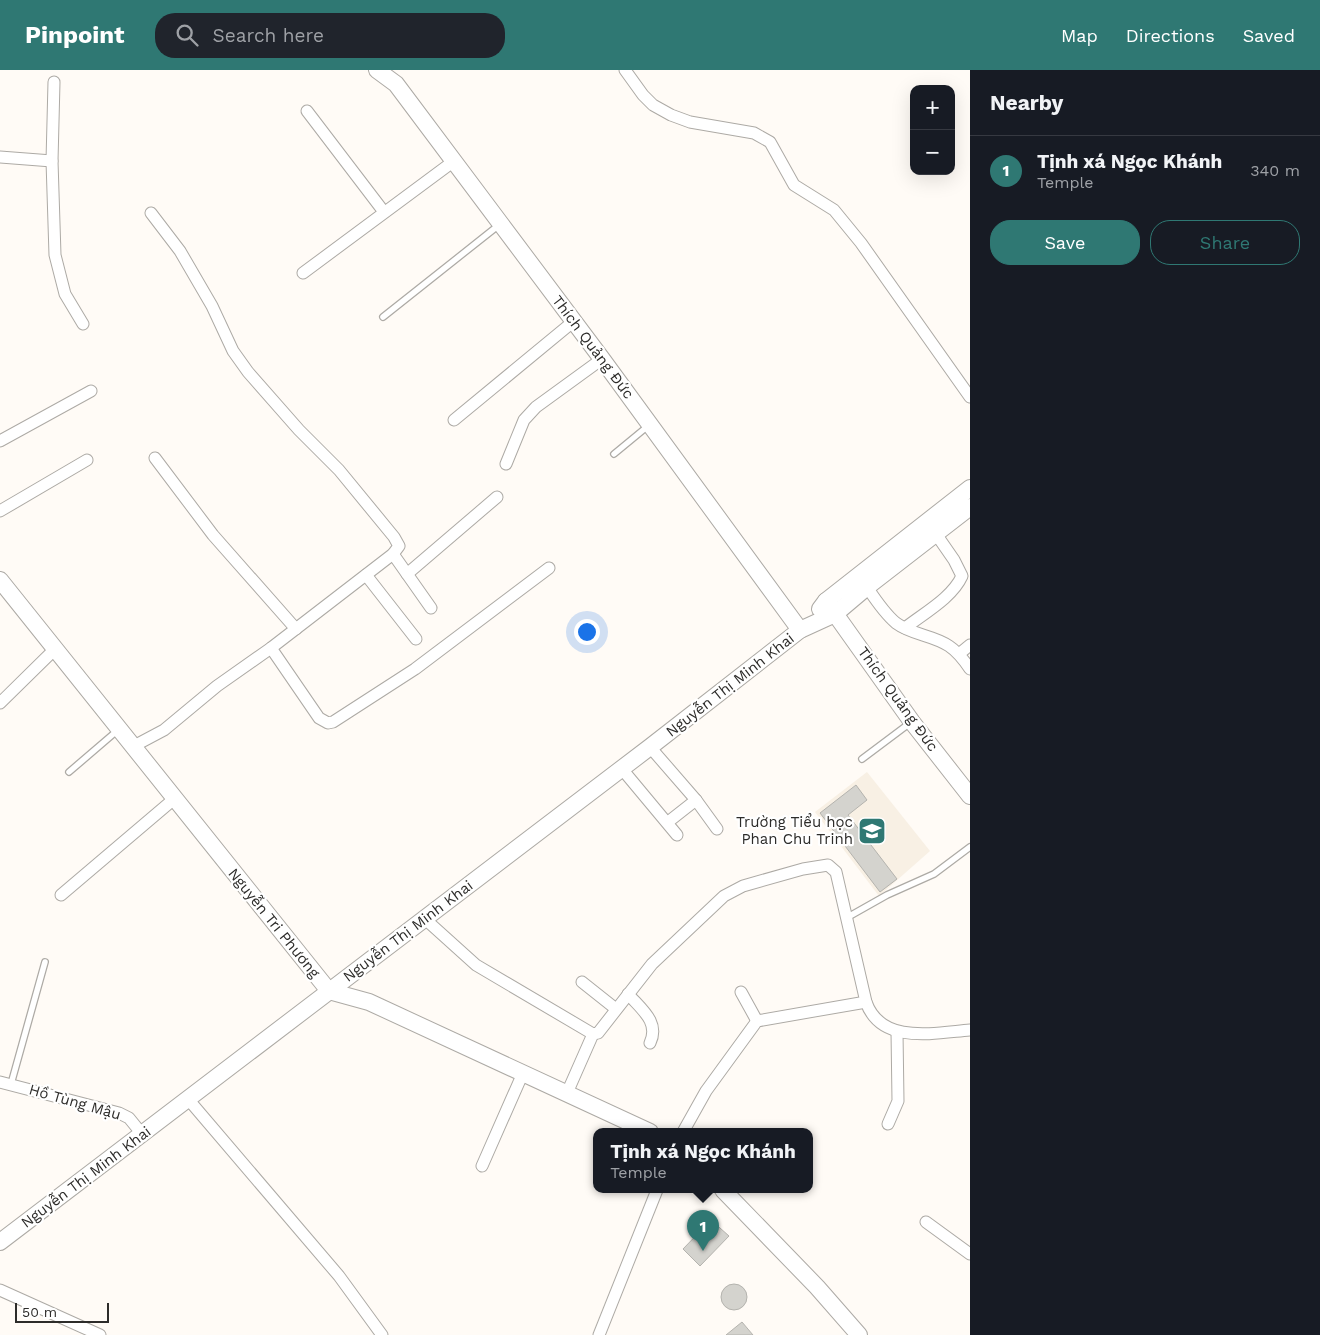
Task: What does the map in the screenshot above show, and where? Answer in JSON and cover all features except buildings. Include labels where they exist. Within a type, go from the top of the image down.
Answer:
[{"type":"street","name":"Thích Quảng Đức","points":[[378,70],[396,84],[602,359],[800,630]]},
{"type":"street","points":[[624,70],[633,75],[653,105],[672,115],[690,122],[754,133],[770,142],[794,184],[834,210],[861,243],[970,397]]},
{"type":"street","points":[[54,82],[52,161],[54,255],[66,294],[83,324]]},
{"type":"street","points":[[307,111],[384,212]]},
{"type":"street","points":[[0,157],[52,161]]},
{"type":"street","points":[[303,273],[454,161]]},
{"type":"street","points":[[132,747],[164,730],[217,686],[271,648],[393,554],[399,546],[394,537],[339,470],[299,430],[248,372],[233,351],[212,306],[180,250],[151,213]]},
{"type":"street","points":[[454,420],[574,322]]},
{"type":"street","points":[[506,464],[524,420],[536,407],[602,359]]},
{"type":"street","points":[[0,441],[91,391]]},
{"type":"street","points":[[155,458],[213,535],[296,628]]},
{"type":"street","points":[[0,511],[87,460]]},
{"type":"street","name":"Nguyễn Thị Minh Khai","points":[[831,608],[970,488]]},
{"type":"street","points":[[407,574],[497,497]]},
{"type":"street","name":"Nguyễn Thị Minh Khai","points":[[0,1242],[622,769],[800,630],[816,621],[820,608],[831,608],[866,587],[970,508]]},
{"type":"street","points":[[905,628],[958,585],[962,576],[954,560],[936,534]]},
{"type":"street","points":[[393,554],[431,608]]},
{"type":"street","points":[[271,648],[319,718],[328,723],[333,722],[415,669],[549,568]]},
{"type":"street","points":[[366,575],[416,640]]},
{"type":"street","name":"Nguyễn Tri Phương","points":[[0,580],[118,730],[329,991],[369,1002],[641,1128]]},
{"type":"street","points":[[866,587],[884,612],[917,635],[948,645],[959,654],[970,669]]},
{"type":"street","name":"Thích Quảng Đức","points":[[831,608],[912,722],[970,796]]},
{"type":"street","points":[[959,654],[970,646]]},
{"type":"street","points":[[0,703],[55,649]]},
{"type":"street","points":[[650,747],[696,800],[717,829]]},
{"type":"street","points":[[622,769],[677,835]]},
{"type":"street","points":[[61,895],[174,799]]},
{"type":"street","points":[[668,822],[696,800]]},
{"type":"street","points":[[425,919],[476,965],[593,1034],[598,1033],[652,964],[716,903],[743,886],[803,869],[828,865],[836,872],[848,917],[866,1002],[880,1024],[897,1032],[970,1030]]},
{"type":"street","points":[[582,982],[616,1009]]},
{"type":"street","points":[[741,992],[757,1021]]},
{"type":"street","points":[[628,994],[652,1022],[655,1030],[650,1043]]},
{"type":"street","points":[[685,1128],[706,1091],[757,1021],[866,1002]]},
{"type":"street","points":[[888,1124],[898,1101],[897,1032]]},
{"type":"street","points":[[567,1093],[593,1034]]},
{"type":"street","points":[[482,1166],[523,1073]]},
{"type":"street","name":"Hồ Tùng Mậu","points":[[5,1083],[119,1113],[129,1118],[142,1134]]},
{"type":"street","points":[[188,1099],[339,1276],[382,1335]]},
{"type":"street","points":[[598,1335],[656,1193]]},
{"type":"street","points":[[726,1193],[817,1288],[858,1335]]},
{"type":"street","points":[[926,1222],[970,1254]]},
{"type":"street","points":[[0,1290],[100,1335]]},
{"type":"lane","points":[[383,317],[500,223]]},
{"type":"lane","points":[[614,454],[650,424]]},
{"type":"lane","points":[[862,760],[912,722]]},
{"type":"lane","points":[[69,772],[118,730]]},
{"type":"lane","points":[[848,917],[887,895],[934,874],[970,847]]},
{"type":"lane","points":[[5,1083],[45,962]]},
{"type":"shaded area","name":"Trường Tiểu học Phan Chu Trinh","points":[[867,772],[930,851],[879,896],[815,812]]},
{"type":"place","name":"Trường Tiểu học Phan Chu Trinh","points":[[872,831]]},
{"type":"place","name":"Tịnh xá Ngọc Khánh","points":[[703,1251]]}]
